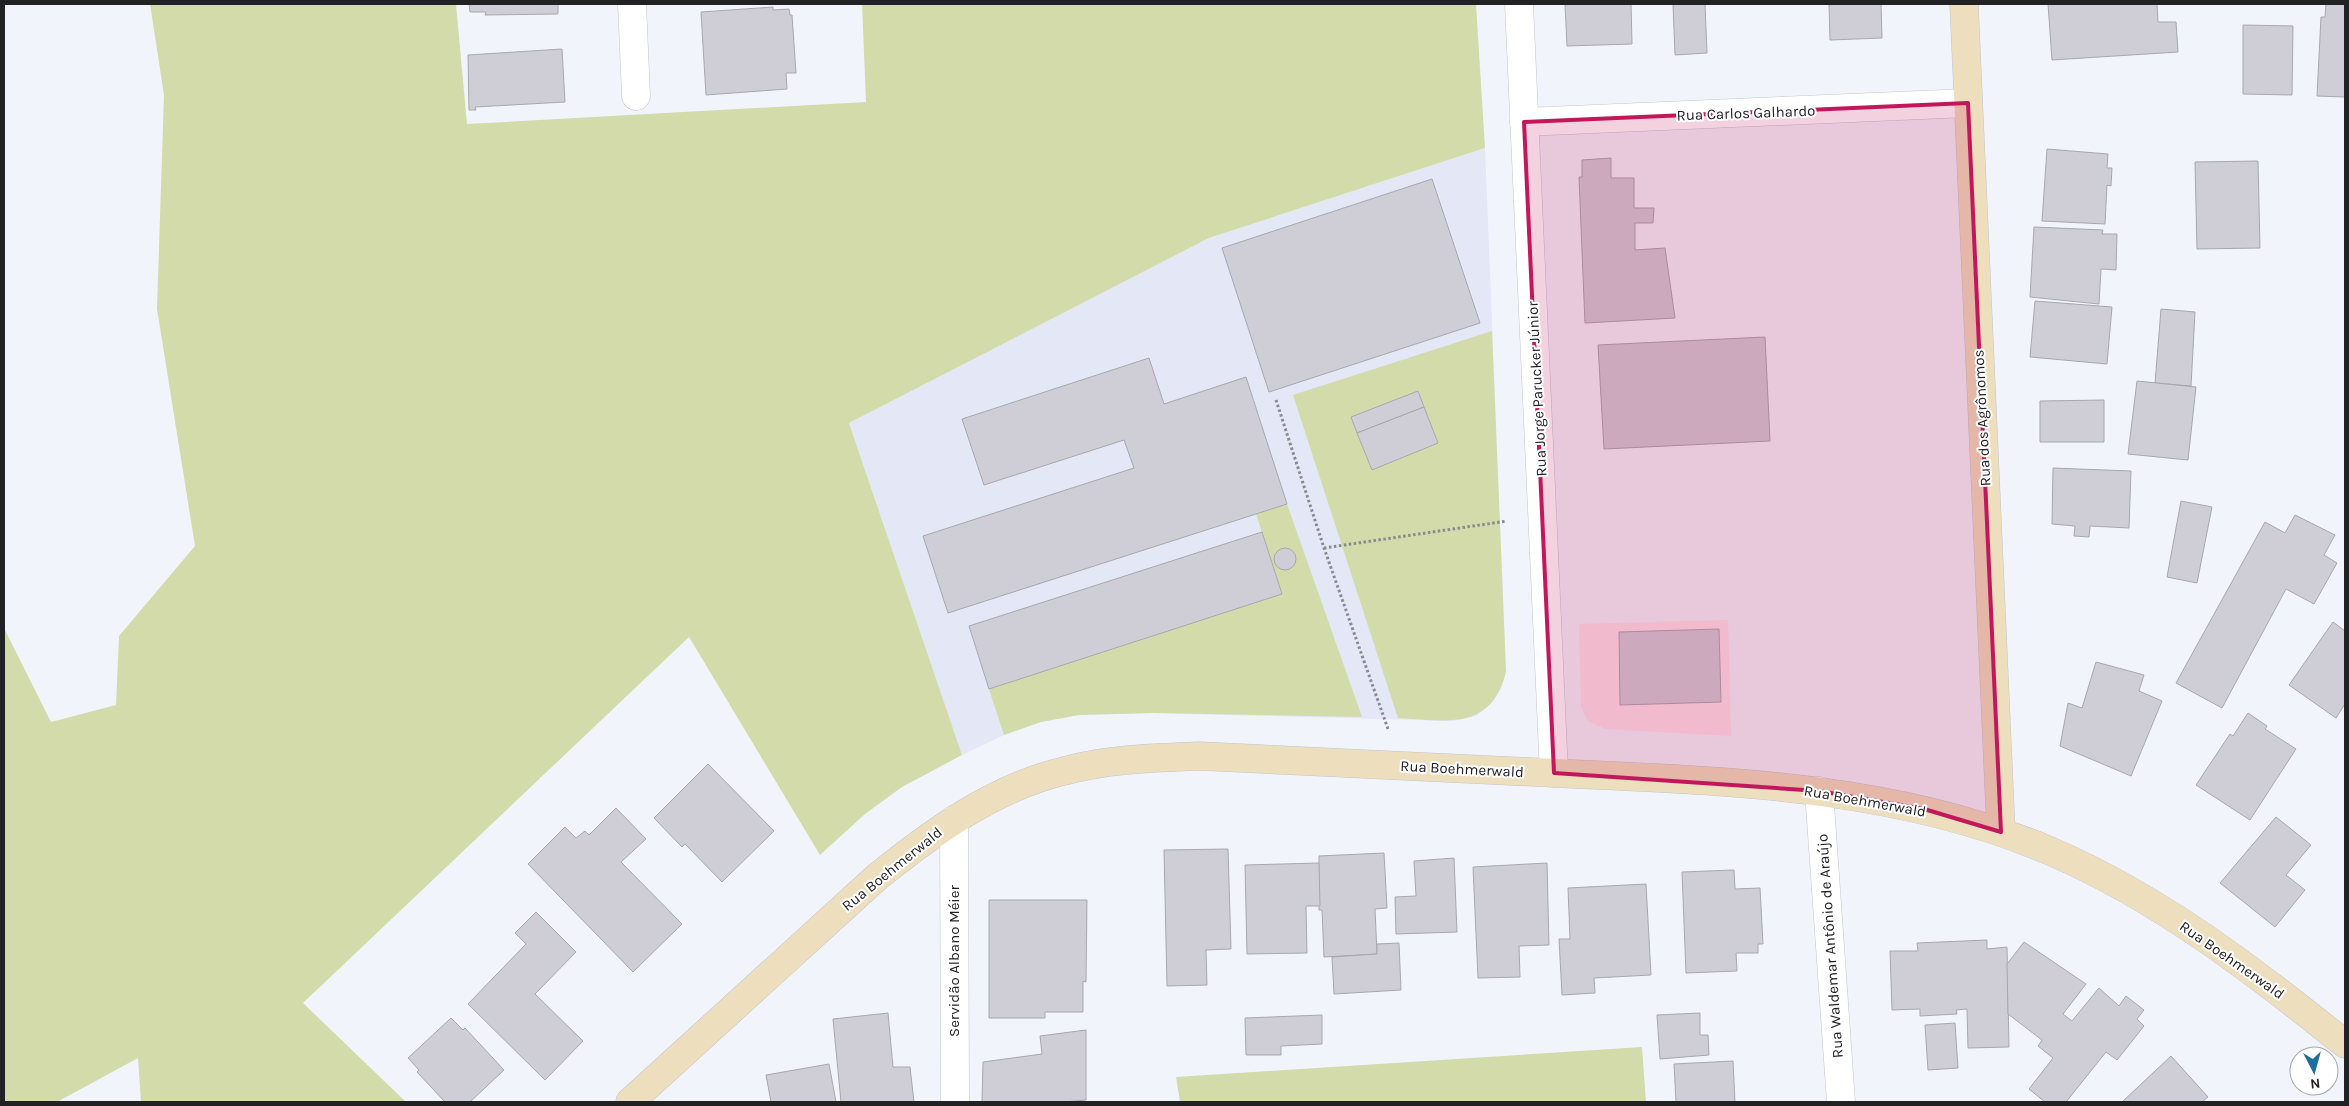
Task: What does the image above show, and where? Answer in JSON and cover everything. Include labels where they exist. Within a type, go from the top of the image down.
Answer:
[{"type":"main road","name":"Rua dos Agrônomos","points":[[1964,4],[2001,832]]},
{"type":"main road","name":"Rua Boehmerwald","points":[[630,1102],[877,877],[918,844],[954,820],[1003,793],[1063,771],[1134,758],[1199,756],[1647,777],[1819,791],[1924,809],[2001,832],[2052,852],[2136,896],[2216,946],[2345,1044]]},
{"type":"street","points":[[632,4],[636,96]]},
{"type":"street","name":"Rua Jorge Parucker Júnior","points":[[1519,4],[1554,773]]},
{"type":"street","name":"Rua Carlos Galhardo","points":[[1524,122],[1968,103]]},
{"type":"street","name":"Rua Waldemar Antônio de Araújo","points":[[1819,791],[1841,1102]]},
{"type":"street","name":"Servidão Albano Méier","points":[[954,820],[955,1102]]},
{"type":"path","points":[[1276,400],[1324,548],[1401,765]]},
{"type":"path","points":[[1324,548],[1542,516]]},
{"type":"highlighted area","points":[[1968,103],[2001,832],[1924,809],[1819,791],[1554,773],[1524,122]]},
{"type":"shaded area","points":[[1485,148],[1506,672],[1501,689],[1492,703],[1476,716],[1454,721],[1153,713],[1079,715],[1041,722],[1004,735],[962,755],[849,423],[1209,238]]},
{"type":"shaded area","points":[[1728,620],[1731,736],[1605,729],[1588,721],[1581,707],[1579,624]]},
{"type":"green space","points":[[150,4],[456,4],[467,124],[866,102],[862,4],[1476,4],[1485,148],[1209,238],[849,423],[962,755],[902,787],[865,814],[820,855],[689,637],[303,1003],[406,1102],[141,1102],[138,1058],[57,1102],[4,1102],[4,628],[51,722],[116,705],[119,636],[195,546],[157,309],[164,95]]},
{"type":"green space","points":[[1492,331],[1506,672],[1499,691],[1490,704],[1478,713],[1465,718],[1450,720],[1398,718],[1293,395]]},
{"type":"green space","points":[[1287,504],[1362,717],[1153,713],[1079,715],[1041,722],[1004,735],[989,689],[1282,594],[1256,514]]},
{"type":"green space","points":[[1642,1047],[1646,1102],[1180,1102],[1176,1077]]},
{"type":"building","points":[[469,4],[558,4],[558,14],[485,15],[486,12],[470,12]]},
{"type":"building","points":[[1565,4],[1631,4],[1632,44],[1567,46]]},
{"type":"building","points":[[1673,4],[1705,4],[1707,53],[1675,55]]},
{"type":"building","points":[[1829,4],[1881,4],[1882,38],[1830,40]]},
{"type":"building","points":[[2048,4],[2157,4],[2158,22],[2176,22],[2178,52],[2052,60]]},
{"type":"building","points":[[2326,4],[2345,4],[2345,97],[2317,96],[2321,17],[2325,17]]},
{"type":"building","points":[[773,7],[773,10],[789,9],[790,15],[792,15],[796,73],[786,73],[787,89],[706,95],[701,12]]},
{"type":"building","points":[[2243,25],[2293,26],[2292,95],[2243,94]]},
{"type":"building","points":[[562,49],[565,102],[475,107],[476,110],[469,110],[468,55]]},
{"type":"building","points":[[2047,149],[2108,154],[2107,168],[2112,168],[2111,186],[2107,185],[2105,224],[2042,221]]},
{"type":"building","points":[[1611,158],[1611,178],[1634,178],[1634,208],[1654,208],[1653,223],[1635,223],[1635,250],[1665,248],[1675,318],[1585,323],[1579,177],[1582,177],[1582,160]]},
{"type":"building","points":[[2258,161],[2260,248],[2197,249],[2195,162]]},
{"type":"building","points":[[1432,179],[1480,323],[1269,392],[1222,248]]},
{"type":"building","points":[[2034,227],[2103,230],[2102,234],[2117,234],[2116,270],[2101,269],[2099,304],[2030,297]]},
{"type":"building","points":[[2035,301],[2112,307],[2107,364],[2030,357]]},
{"type":"building","points":[[2161,309],[2195,312],[2191,386],[2155,383]]},
{"type":"building","points":[[1765,337],[1770,441],[1604,449],[1598,345]]},
{"type":"building","points":[[1149,358],[1164,404],[1246,377],[1287,504],[948,613],[923,536],[1134,468],[1124,440],[984,485],[962,419]]},
{"type":"building","points":[[2137,381],[2196,387],[2188,460],[2128,454]]},
{"type":"building","points":[[1418,391],[1424,407],[1357,433],[1351,417]]},
{"type":"building","points":[[2104,400],[2104,442],[2040,442],[2040,401]]},
{"type":"building","points":[[1424,407],[1438,443],[1372,470],[1357,433]]},
{"type":"building","points":[[2053,468],[2131,471],[2129,528],[2090,526],[2089,537],[2074,536],[2075,526],[2052,524]]},
{"type":"building","points":[[2181,501],[2212,507],[2197,583],[2167,577]]},
{"type":"building","points":[[2295,515],[2335,535],[2324,555],[2337,563],[2314,604],[2286,589],[2222,708],[2176,683],[2265,522],[2285,533]]},
{"type":"building","points":[[1262,532],[1282,594],[989,689],[969,626]]},
{"type":"building","points":[[1285,548],[1293,551],[1296,559],[1293,567],[1285,570],[1277,567],[1274,559],[1277,551]]},
{"type":"building","points":[[2333,622],[2345,631],[2345,704],[2336,718],[2289,685]]},
{"type":"building","points":[[1719,629],[1721,702],[1620,705],[1619,632]]},
{"type":"building","points":[[2096,662],[2144,675],[2139,691],[2162,701],[2131,776],[2060,746],[2068,703],[2082,708]]},
{"type":"building","points":[[2248,713],[2267,726],[2265,729],[2296,749],[2250,820],[2196,785],[2230,734],[2233,736]]},
{"type":"building","points":[[708,764],[774,831],[722,882],[685,844],[682,847],[654,818]]},
{"type":"building","points":[[616,808],[646,839],[621,862],[682,924],[633,972],[528,864],[565,827],[576,838],[585,831],[589,835]]},
{"type":"building","points":[[2276,817],[2311,845],[2286,875],[2305,890],[2275,927],[2220,883]]},
{"type":"building","points":[[1228,849],[1231,949],[1206,950],[1207,985],[1167,986],[1164,850]]},
{"type":"building","points":[[1384,853],[1387,908],[1375,909],[1377,954],[1324,957],[1322,910],[1319,910],[1319,856]]},
{"type":"building","points":[[1454,858],[1457,932],[1396,934],[1395,897],[1416,896],[1414,861]]},
{"type":"building","points":[[1319,863],[1320,906],[1306,906],[1307,953],[1247,954],[1245,865]]},
{"type":"building","points":[[1547,863],[1549,945],[1519,946],[1520,977],[1478,978],[1473,867]]},
{"type":"building","points":[[1734,870],[1735,889],[1760,888],[1763,944],[1758,944],[1758,953],[1736,953],[1737,971],[1686,973],[1682,872]]},
{"type":"building","points":[[1646,884],[1651,975],[1594,978],[1595,993],[1562,995],[1559,939],[1570,939],[1568,888]]},
{"type":"building","points":[[989,900],[1087,900],[1086,982],[1083,981],[1083,1012],[1045,1012],[1045,1018],[989,1018]]},
{"type":"building","points":[[536,912],[576,952],[535,994],[583,1041],[545,1080],[468,1004],[526,944],[515,933]]},
{"type":"building","points":[[1987,940],[1987,949],[2007,947],[2009,1047],[1968,1048],[1967,1009],[1956,1010],[1957,1014],[1920,1016],[1920,1009],[1892,1010],[1890,951],[1918,951],[1917,943]]},
{"type":"building","points":[[2024,942],[2086,984],[2063,1014],[2072,1021],[2099,988],[2119,1006],[2126,996],[2144,1010],[2137,1019],[2144,1026],[2117,1060],[2106,1052],[2066,1102],[2045,1102],[2029,1089],[2053,1058],[2038,1046],[2042,1040],[2008,1014],[2007,964]]},
{"type":"building","points":[[1399,943],[1401,990],[1334,994],[1332,957],[1377,954],[1377,944]]},
{"type":"building","points":[[888,1013],[893,1067],[910,1067],[914,1102],[841,1102],[833,1019]]},
{"type":"building","points":[[1700,1013],[1700,1035],[1708,1035],[1709,1055],[1660,1059],[1657,1015]]},
{"type":"building","points":[[1322,1015],[1322,1044],[1281,1046],[1281,1055],[1246,1055],[1245,1018]]},
{"type":"building","points":[[451,1018],[463,1030],[465,1028],[504,1070],[470,1102],[445,1102],[417,1072],[419,1070],[408,1058]]},
{"type":"building","points":[[1955,1023],[1958,1068],[1928,1070],[1925,1025]]},
{"type":"building","points":[[1086,1030],[1086,1100],[1064,1102],[982,1102],[983,1062],[1042,1054],[1040,1036]]},
{"type":"building","points":[[2171,1056],[2208,1097],[2202,1102],[2122,1102]]},
{"type":"building","points":[[1733,1061],[1735,1102],[1676,1102],[1674,1064]]},
{"type":"building","points":[[829,1064],[836,1102],[771,1102],[766,1075]]}]
